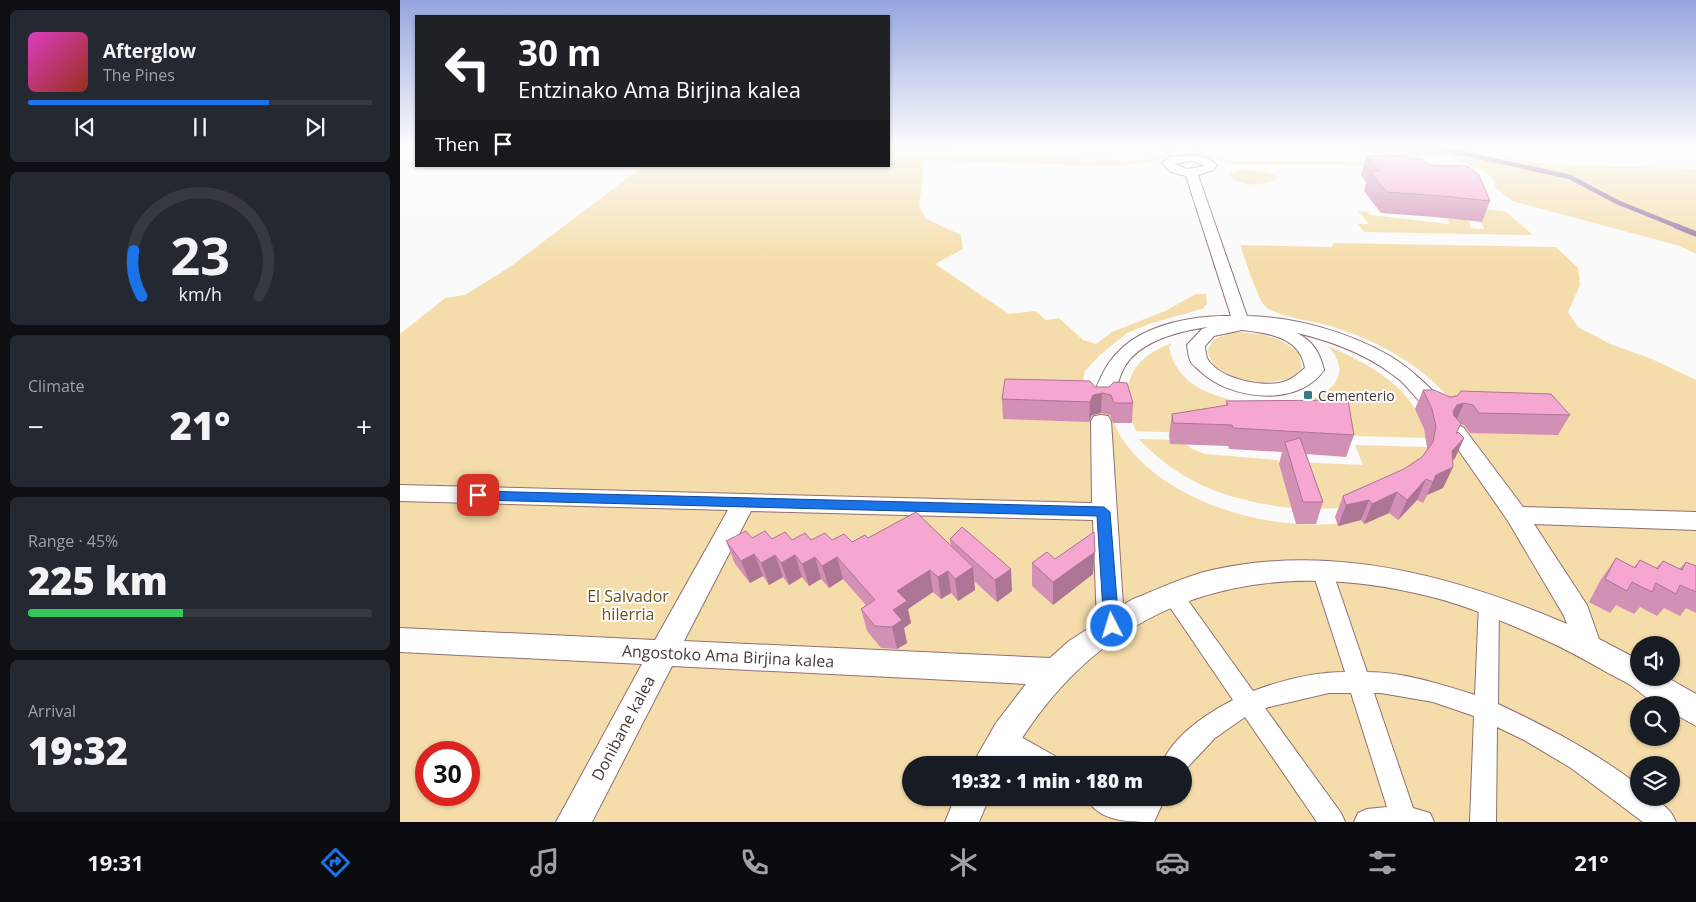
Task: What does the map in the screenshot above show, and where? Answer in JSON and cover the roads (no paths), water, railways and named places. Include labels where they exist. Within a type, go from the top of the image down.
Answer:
[{"type":"street","points":[[1196,185],[1242,322]]},
{"type":"street","points":[[1112,626],[1104,512],[1101,411],[1114,367],[1131,349],[1159,334],[1215,321],[1262,321],[1294,327],[1355,345],[1402,372],[1441,410]]},
{"type":"street","points":[[1242,322],[1289,335],[1305,345],[1314,358],[1315,370],[1306,381],[1288,388],[1264,390],[1239,386],[1217,378],[1201,366],[1194,353],[1197,341],[1208,332],[1242,322]]},
{"type":"street","points":[[1456,432],[1516,515],[1576,613],[1586,645]]},
{"type":"street","points":[[400,493],[1104,512]]},
{"type":"street","name":"Donibane kalea","points":[[573,822],[744,502]]},
{"type":"street","points":[[1516,515],[1696,521]]},
{"type":"street","points":[[993,756],[1034,695],[1079,650],[1112,626],[1142,608],[1172,594],[1208,582],[1245,574],[1283,570],[1322,570],[1402,579],[1489,603],[1586,645],[1630,670]]},
{"type":"street","points":[[1322,570],[1359,681],[1410,821],[1366,822]]},
{"type":"street","points":[[1172,594],[1332,822]]},
{"type":"street","points":[[1483,822],[1489,603]]},
{"type":"street","name":"Angostoko Ama Birjina kalea","points":[[400,640],[1056,672]]},
{"type":"street","points":[[1180,756],[1186,748],[1216,722],[1248,702],[1301,686],[1359,681],[1421,689],[1486,709],[1534,732],[1584,761],[1635,798],[1663,822]]},
{"type":"street","points":[[1658,686],[1690,703]]},
{"type":"street","points":[[1003,739],[1031,756]]},
{"type":"street","points":[[962,822],[969,806]]},
{"type":"street","points":[[1113,806],[1139,822],[1148,806]]},
{"type":"waterway","points":[[1586,185],[1617,202],[1679,227]]},
{"type":"waterway","points":[[1676,226],[1696,234]]},
{"type":"place","name":"Cementerio","points":[[1308,395]]},
{"type":"park label","name":"El Salvador hilerria","points":[[628,605]]}]
